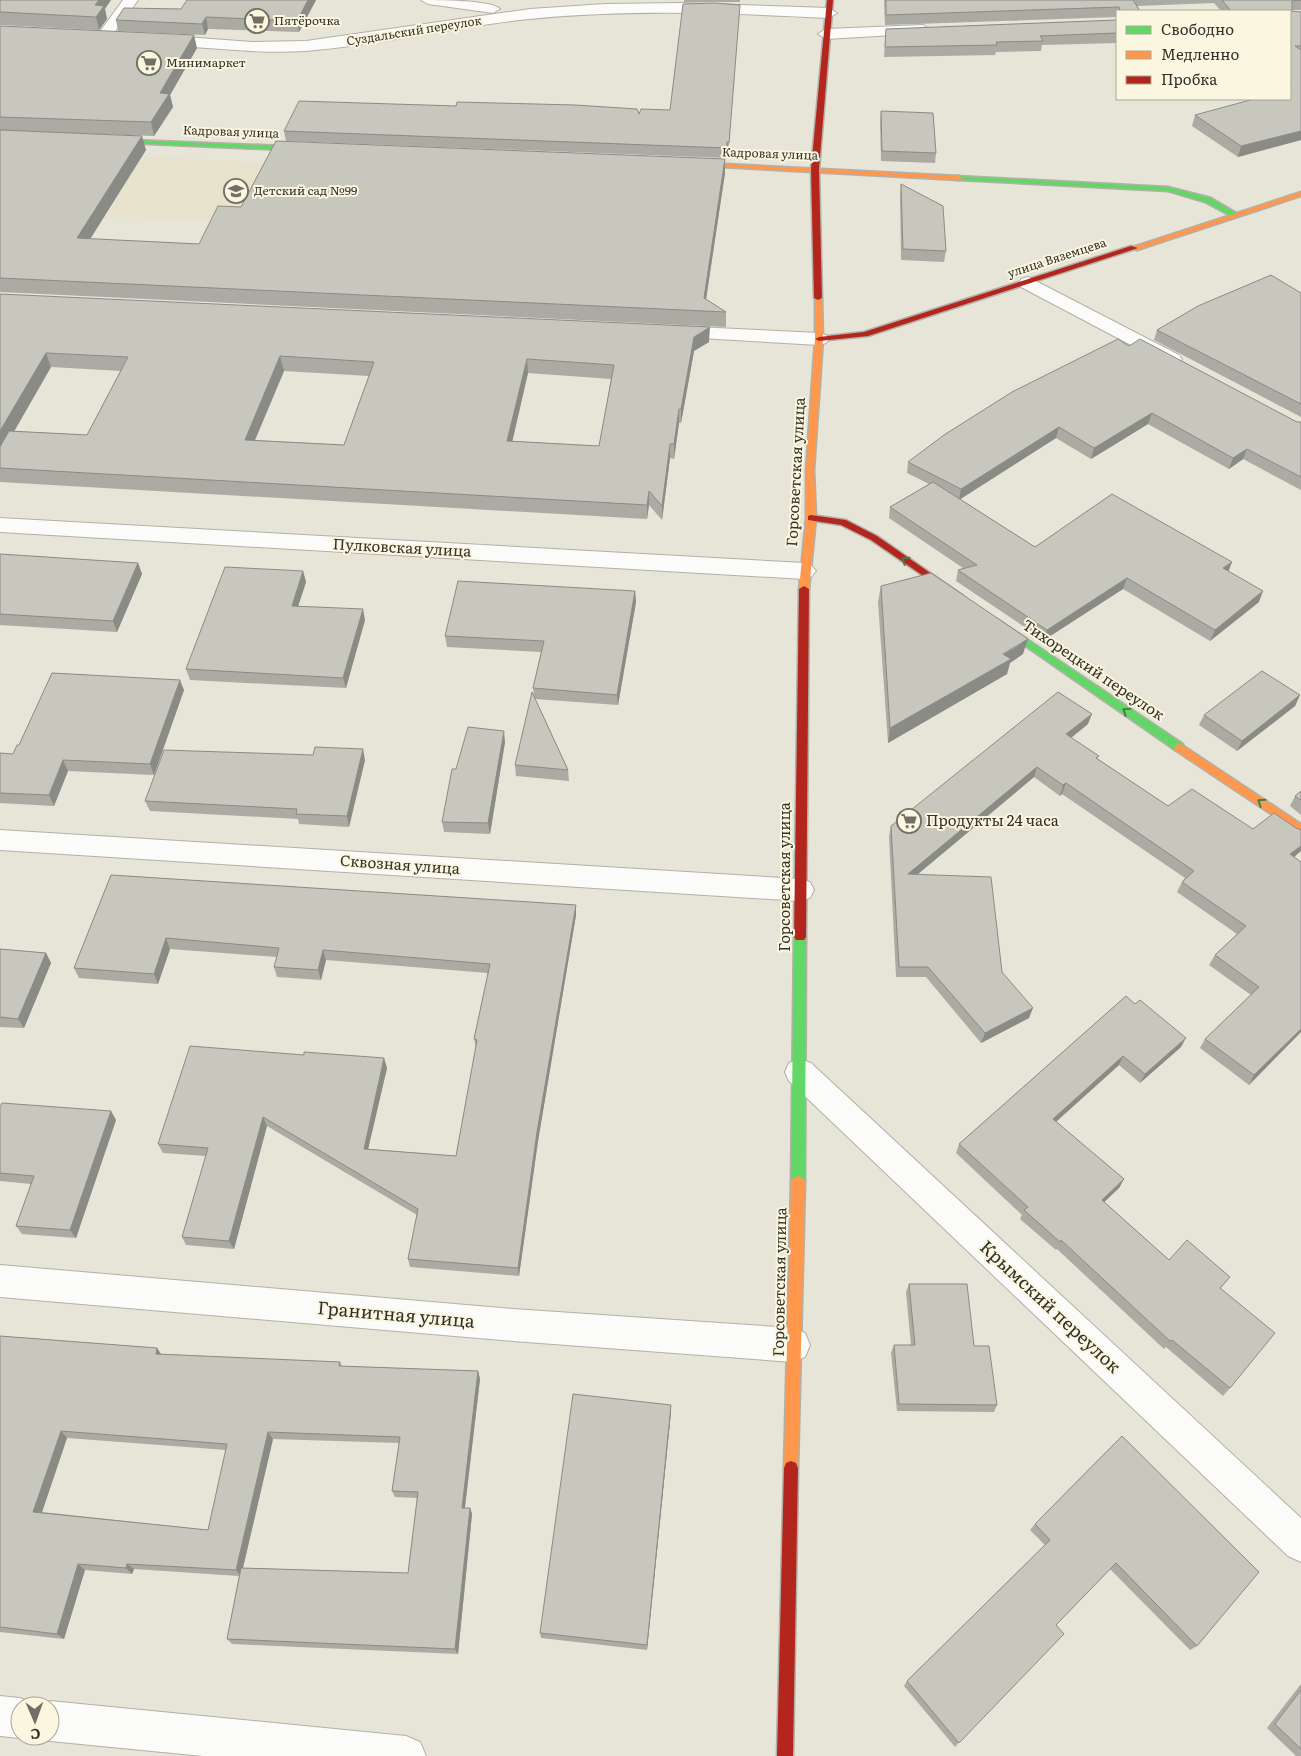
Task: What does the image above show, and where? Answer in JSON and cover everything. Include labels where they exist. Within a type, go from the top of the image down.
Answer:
[{"type":"street","points":[[104,38],[131,0]]},
{"type":"street","points":[[428,0],[531,14]]},
{"type":"street","name":"Суздальский переулок","points":[[144,39],[305,46],[422,31],[531,14],[714,7],[830,7]]},
{"type":"street","name":"Горсоветская улица","points":[[785,1756],[800,1072],[804,571],[811,518],[810,470],[819,339],[815,170],[826,34],[830,7]]},
{"type":"street","points":[[826,34],[943,29]]},
{"type":"street","points":[[86,36],[124,38]]},
{"type":"street","name":"Кадровая улица","points":[[99,141],[318,150]]},
{"type":"street","name":"Кадровая улица","points":[[676,164],[1168,189],[1208,200],[1234,214]]},
{"type":"street","name":"улица Вяземцева","points":[[819,339],[864,334],[1301,194]]},
{"type":"street","points":[[1028,282],[1186,367]]},
{"type":"street","points":[[657,332],[819,339]]},
{"type":"street","points":[[811,518],[843,522],[874,538],[966,601]]},
{"type":"street","name":"Пулковская улица","points":[[0,525],[804,571]]},
{"type":"street","name":"Тихорецкий переулок","points":[[990,618],[1301,830]]},
{"type":"street","name":"Сквозная улица","points":[[0,840],[800,890]]},
{"type":"street","name":"Крымский переулок","points":[[800,1072],[1301,1542]]},
{"type":"street","name":"Гранитная улица","points":[[0,1281],[513,1325],[793,1345]]},
{"type":"street","points":[[60,1722],[406,1756]]},
{"type":"shaded area","name":"Детский сад №99","points":[[141,157],[361,167],[339,223],[107,216]]},
{"type":"building","points":[[0,0],[99,0],[95,5],[104,6],[96,17],[0,12]]},
{"type":"building","points":[[187,0],[308,0],[297,21],[206,17],[202,24],[116,20],[124,8],[181,9]]},
{"type":"building","points":[[886,0],[1133,0],[1139,10],[1120,10],[1119,7],[886,15]]},
{"type":"building","points":[[1222,0],[1301,0],[1292,1],[1292,11],[1301,12],[1301,46],[1295,46],[1301,50],[1301,131],[1241,146],[1195,115],[1250,100],[1291,100],[1291,10],[1230,10]]},
{"type":"building","points":[[714,3],[740,5],[729,143],[727,142],[727,148],[284,131],[299,101],[456,106],[457,102],[575,105],[637,109],[639,114],[641,109],[670,110],[683,4]]},
{"type":"building","points":[[1116,20],[1116,33],[1040,36],[1043,41],[996,42],[997,45],[885,47],[886,29]]},
{"type":"building","points":[[0,26],[194,35],[160,93],[169,94],[151,122],[0,117]]},
{"type":"building","points":[[881,111],[933,113],[936,153],[882,151]]},
{"type":"building","points":[[0,130],[142,136],[77,238],[199,244],[218,206],[241,207],[276,141],[725,159],[704,298],[726,312],[0,278]]},
{"type":"building","points":[[901,184],[943,206],[946,251],[903,249]]},
{"type":"building","points":[[1271,275],[1301,293],[1301,404],[1157,330],[1198,306]]},
{"type":"building","points":[[0,294],[710,327],[694,337],[681,409],[679,409],[674,444],[670,444],[662,506],[649,491],[647,505],[0,468],[0,447],[9,431],[87,435],[128,357],[46,353],[0,431]],"holes":[[[280,356],[374,362],[344,445],[245,440]],[[527,359],[614,365],[599,446],[507,441]]]},
{"type":"building","points":[[1118,339],[1129,346],[1140,339],[1297,422],[1301,422],[1301,477],[1247,449],[1233,458],[1152,413],[1094,448],[1059,427],[961,489],[908,462],[944,435],[1012,392]]},
{"type":"building","points":[[933,482],[1035,547],[1112,494],[1232,562],[1223,568],[1263,591],[1215,630],[1127,578],[1047,630],[958,570],[977,565],[890,507]]},
{"type":"building","points":[[0,554],[138,563],[113,621],[0,614]]},
{"type":"building","points":[[225,567],[303,571],[292,606],[363,609],[343,678],[186,669]]},
{"type":"building","points":[[931,573],[1028,639],[1003,654],[1011,659],[890,728],[881,586]]},
{"type":"building","points":[[458,581],[635,591],[617,695],[533,688],[544,641],[445,636]]},
{"type":"building","points":[[1262,671],[1300,695],[1242,741],[1204,715]]},
{"type":"building","points":[[52,673],[180,680],[150,764],[63,760],[49,795],[0,793],[0,753],[13,754],[17,745],[19,745]]},
{"type":"building","points":[[532,692],[568,770],[515,765]]},
{"type":"building","points":[[1058,692],[1092,714],[1066,734],[1099,756],[1096,758],[1168,806],[1192,789],[1253,829],[1274,813],[1301,830],[1301,846],[1290,854],[1301,862],[1301,1029],[1254,1075],[1205,1039],[1259,987],[1215,955],[1246,926],[1182,882],[1194,871],[1066,783],[1063,785],[1037,767],[908,874],[991,877],[1002,972],[1033,1008],[985,1033],[928,967],[899,967],[891,826]]},
{"type":"building","points":[[468,727],[504,731],[488,823],[442,822],[452,769],[456,769]]},
{"type":"building","points":[[315,747],[363,749],[347,816],[296,814],[297,809],[145,801],[164,750],[313,755]]},
{"type":"building","points":[[1301,791],[1301,800],[1295,796]]},
{"type":"building","points":[[111,875],[576,905],[537,1132],[518,1268],[408,1259],[418,1209],[263,1117],[229,1241],[182,1237],[208,1148],[158,1144],[190,1046],[304,1055],[304,1052],[384,1058],[364,1149],[456,1156],[477,1040],[474,1039],[490,964],[323,950],[318,970],[274,967],[279,948],[166,938],[154,974],[74,968]]},
{"type":"building","points":[[0,949],[46,953],[18,1019],[0,1017]]},
{"type":"building","points":[[1126,996],[1135,1004],[1140,1000],[1186,1038],[1145,1074],[1123,1056],[1053,1119],[1124,1179],[1102,1200],[1169,1260],[1187,1240],[1230,1277],[1220,1288],[1275,1333],[1230,1388],[1172,1340],[1170,1341],[1061,1240],[1060,1242],[1024,1210],[1028,1207],[959,1144]]},
{"type":"building","points":[[2,1103],[111,1111],[70,1230],[16,1226],[34,1176],[0,1173],[0,1107]]},
{"type":"building","points":[[909,1284],[967,1284],[974,1346],[989,1346],[997,1405],[899,1404],[894,1345],[915,1345]]},
{"type":"building","points":[[0,1336],[157,1348],[156,1354],[340,1362],[339,1366],[478,1371],[462,1508],[470,1508],[455,1649],[227,1639],[241,1568],[408,1573],[418,1492],[392,1491],[400,1437],[268,1432],[236,1570],[127,1564],[126,1568],[78,1564],[57,1634],[0,1627]],"holes":[[[61,1431],[227,1444],[208,1530],[33,1512]]]},
{"type":"building","points":[[573,1394],[671,1405],[647,1645],[540,1633]]},
{"type":"building","points":[[1122,1436],[1259,1572],[1197,1646],[1116,1563],[1056,1625],[1064,1634],[959,1743],[907,1681],[1050,1540],[1035,1524]]},
{"type":"building","points":[[1301,1690],[1301,1749],[1275,1724]]},
{"type":"traffic: fast","points":[[107,141],[309,149]]},
{"type":"traffic: fast","points":[[959,178],[1168,189],[1208,200],[1234,214]]},
{"type":"traffic: fast","points":[[997,622],[1179,747]]},
{"type":"traffic: fast","points":[[798,1182],[800,937]]},
{"type":"traffic: slow","points":[[686,164],[959,178]]},
{"type":"traffic: slow","points":[[1134,248],[1301,194]]},
{"type":"traffic: slow","points":[[804,589],[811,518],[810,470],[819,339],[818,298]]},
{"type":"traffic: slow","points":[[1179,747],[1301,830]]},
{"type":"traffic: slow","points":[[791,1468],[798,1182]]},
{"type":"traffic: jam","points":[[818,298],[815,169],[830,0]]},
{"type":"traffic: jam","points":[[819,339],[865,334],[1134,248]]},
{"type":"traffic: jam","points":[[811,518],[843,522],[874,538],[957,595]]},
{"type":"traffic: jam","points":[[800,937],[804,589]]},
{"type":"traffic: jam","points":[[785,1756],[791,1468]]},
{"type":"place","name":"Пятёрочка","points":[[257,21]]},
{"type":"place","name":"Минимаркет","points":[[149,63]]},
{"type":"place","name":"Детский сад №99","points":[[236,191]]},
{"type":"place","name":"Продукты 24 часа","points":[[909,821]]}]
